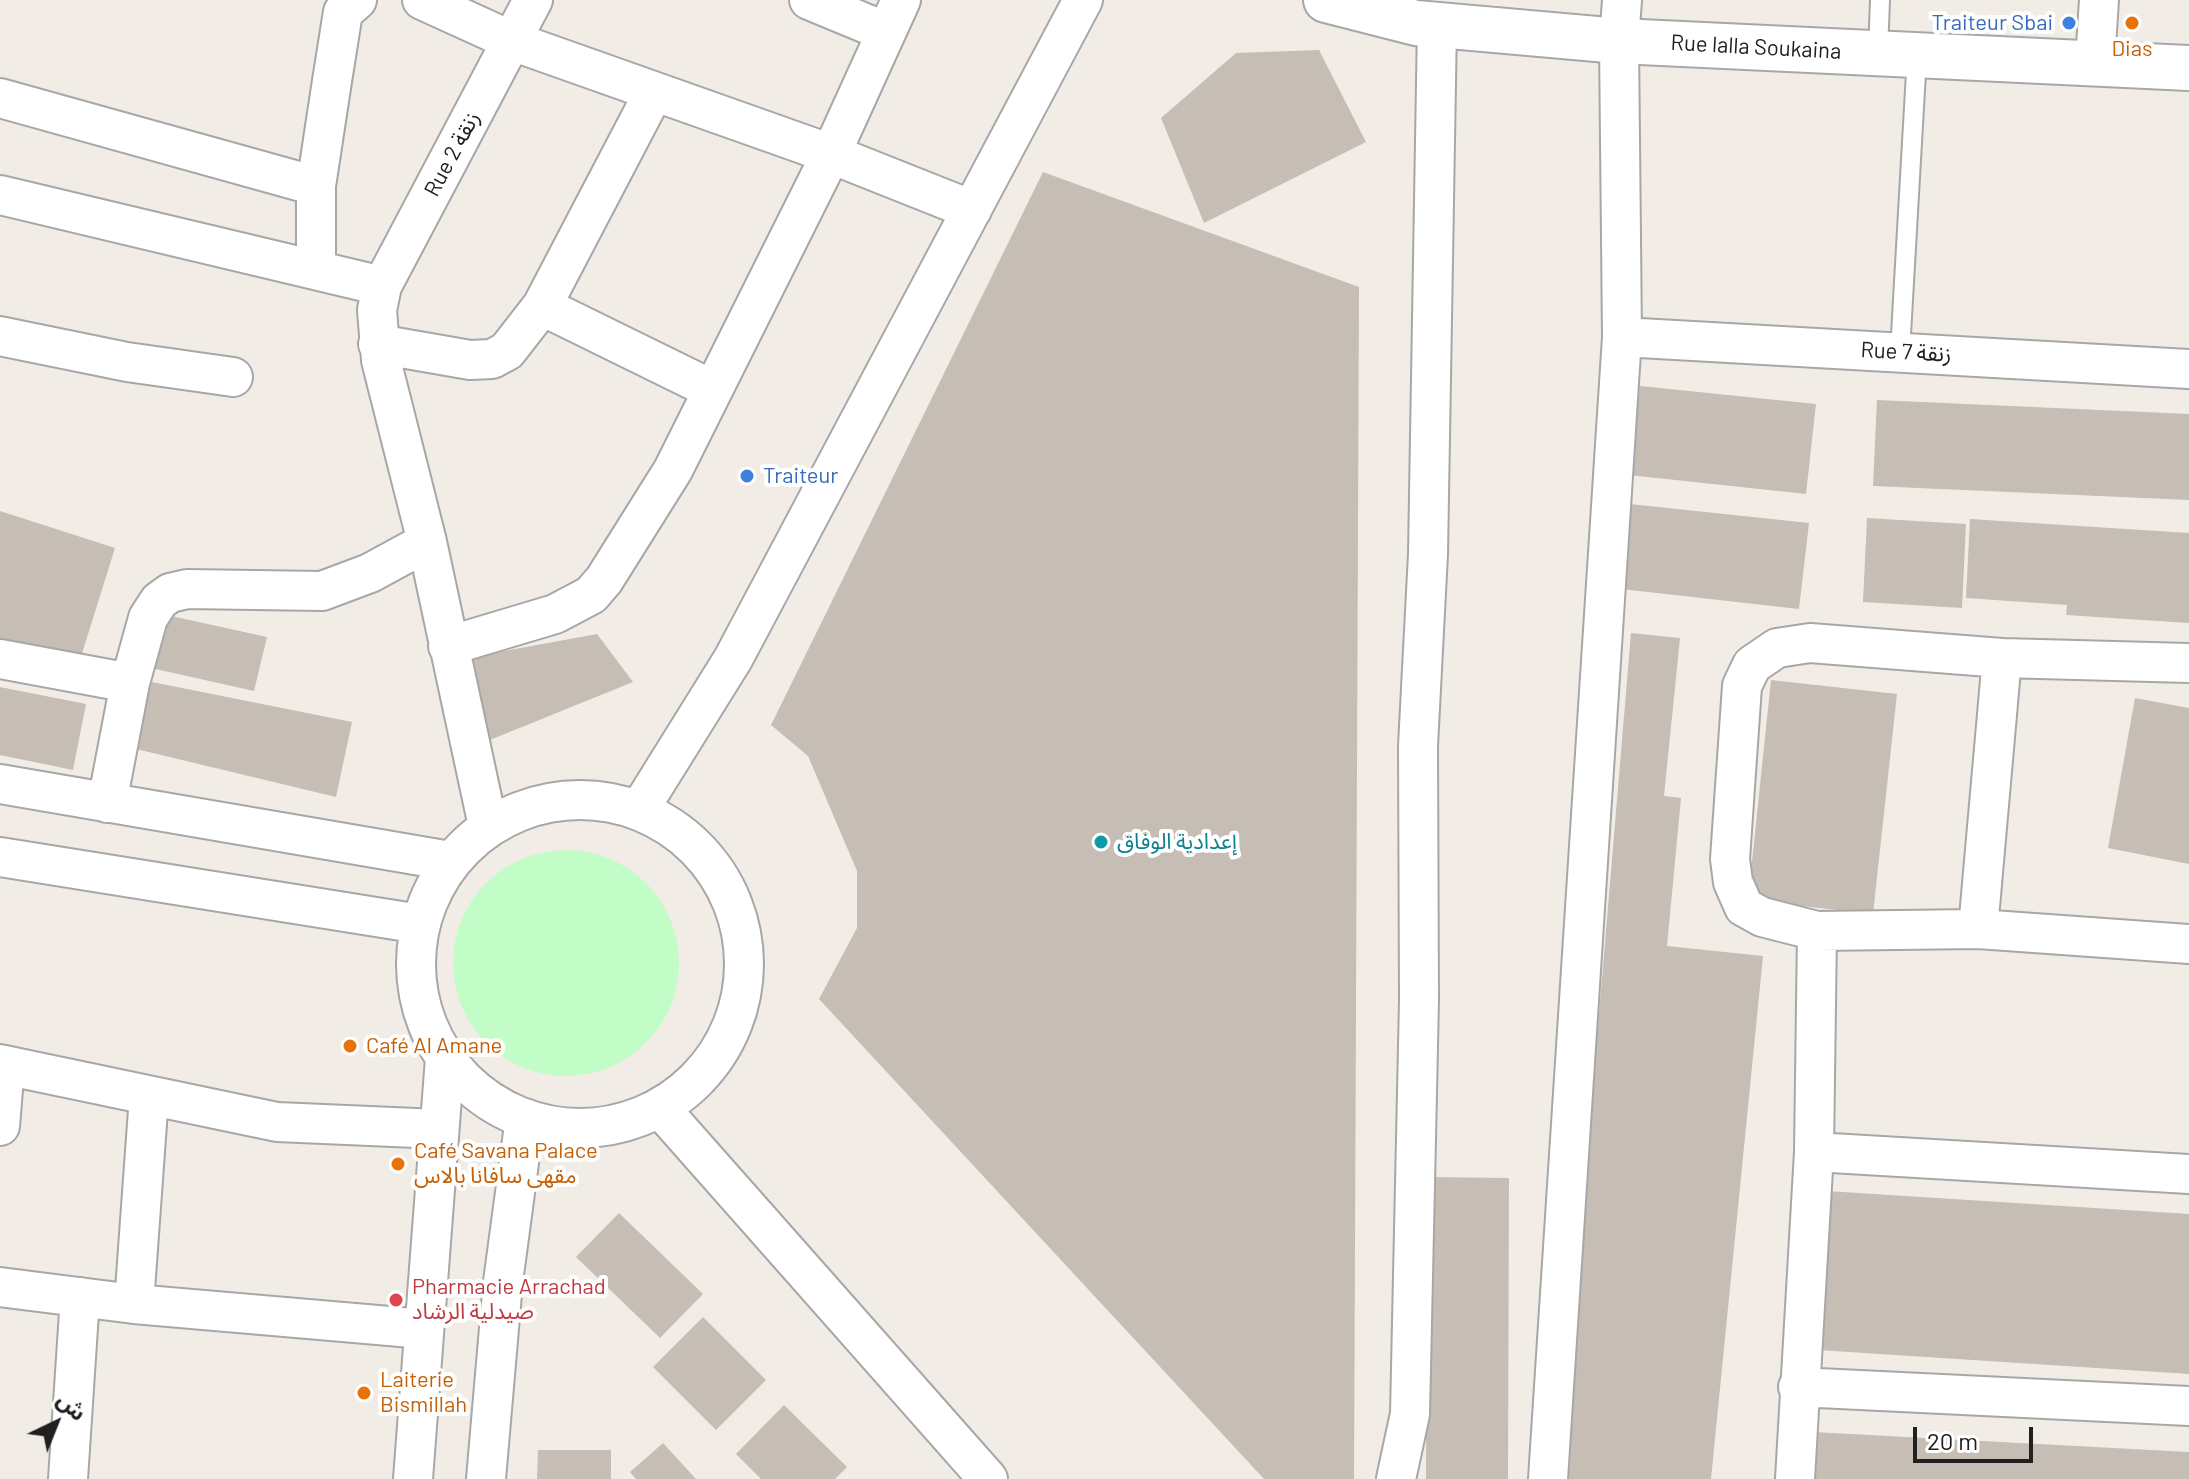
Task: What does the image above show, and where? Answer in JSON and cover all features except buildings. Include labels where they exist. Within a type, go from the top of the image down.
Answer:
[{"type":"street","points":[[422,0],[512,41],[831,154],[972,210]]},
{"type":"street","name":"Rue 2 زنقة","points":[[379,314],[533,0]]},
{"type":"street","points":[[448,646],[555,614],[591,595],[673,470],[831,154],[892,16],[809,0]]},
{"type":"street","points":[[639,810],[733,659],[1083,0]]},
{"type":"street","name":"Rue lalla Soukaina","points":[[1326,0],[1391,10],[1437,24],[1620,20],[1897,53],[2189,68]]},
{"type":"street","points":[[2095,62],[2099,0]]},
{"type":"street","points":[[316,270],[316,186],[338,4]]},
{"type":"street","points":[[1548,1479],[1622,337],[1620,20]]},
{"type":"street","points":[[1396,1479],[1410,1414],[1419,1000],[1418,746],[1428,554],[1437,24]]},
{"type":"street","points":[[0,195],[316,270],[450,358],[492,359],[515,343],[542,306],[654,92]]},
{"type":"street","points":[[0,98],[316,186]]},
{"type":"street","points":[[542,306],[713,390]]},
{"type":"street","points":[[379,314],[488,826]]},
{"type":"street","points":[[0,336],[127,362],[233,377]]},
{"type":"street","name":"Rue 7 زنقة","points":[[1622,337],[2189,369]]},
{"type":"street","points":[[107,803],[130,683],[148,618],[155,605],[170,593],[187,589],[312,593],[370,573],[427,542]]},
{"type":"street","points":[[2189,663],[2002,658],[1810,643],[1777,648],[1752,665],[1742,686],[1730,859],[1733,882],[1744,907],[1762,917],[1817,931],[1978,929],[2189,944]]},
{"type":"street","points":[[1978,929],[2002,658]]},
{"type":"street","points":[[0,659],[130,683]]},
{"type":"street","points":[[0,784],[450,861]]},
{"type":"street","points":[[588,799],[639,810],[685,837],[704,856],[732,901],[744,953],[739,1005],[724,1042],[702,1075],[660,1108],[628,1121],[594,1127],[570,1128],[525,1118],[480,1094],[445,1058],[422,1010],[416,985],[420,924],[435,883],[450,861],[488,826],[536,805],[588,799]]},
{"type":"street","points":[[0,857],[420,924]]},
{"type":"street","points":[[1795,1479],[1814,1152],[1817,931]]},
{"type":"street","points":[[413,1479],[445,1058]]},
{"type":"street","points":[[0,1126],[3,1065],[277,1122],[439,1129]]},
{"type":"street","points":[[134,1304],[149,1096]]},
{"type":"street","points":[[660,1108],[988,1479]]},
{"type":"street","points":[[486,1479],[503,1282],[525,1118]]},
{"type":"street","points":[[1814,1152],[2189,1174]]},
{"type":"street","points":[[0,1287],[134,1304],[424,1329]]},
{"type":"street","points":[[68,1479],[80,1297]]},
{"type":"street","points":[[1798,1387],[2189,1406]]},
{"type":"lane","points":[[1880,0],[1897,53],[1900,352]]},
{"type":"green space","points":[[566,850],[609,859],[629,869],[646,883],[660,900],[670,920],[679,963],[670,1006],[660,1026],[646,1043],[629,1057],[609,1067],[566,1076],[523,1067],[503,1057],[486,1043],[472,1026],[462,1006],[453,963],[462,920],[472,900],[486,883],[503,869],[523,859]]},
{"type":"place","name":"Traiteur Sbai","points":[[2069,23]]},
{"type":"place","name":"Dias","points":[[2132,23]]},
{"type":"place","name":"Traiteur","points":[[747,476]]},
{"type":"place","name":"إعدادية الوفاق","points":[[1101,842]]},
{"type":"place","name":"Café Al Amane","points":[[350,1046]]},
{"type":"place","name":"Café Savana Palace مقهى سافانا بالاس","points":[[398,1164]]},
{"type":"place","name":"Pharmacie Arrachad صيدلية الرشاد","points":[[396,1300]]},
{"type":"place","name":"Laiterie Bismillah","points":[[364,1393]]}]
